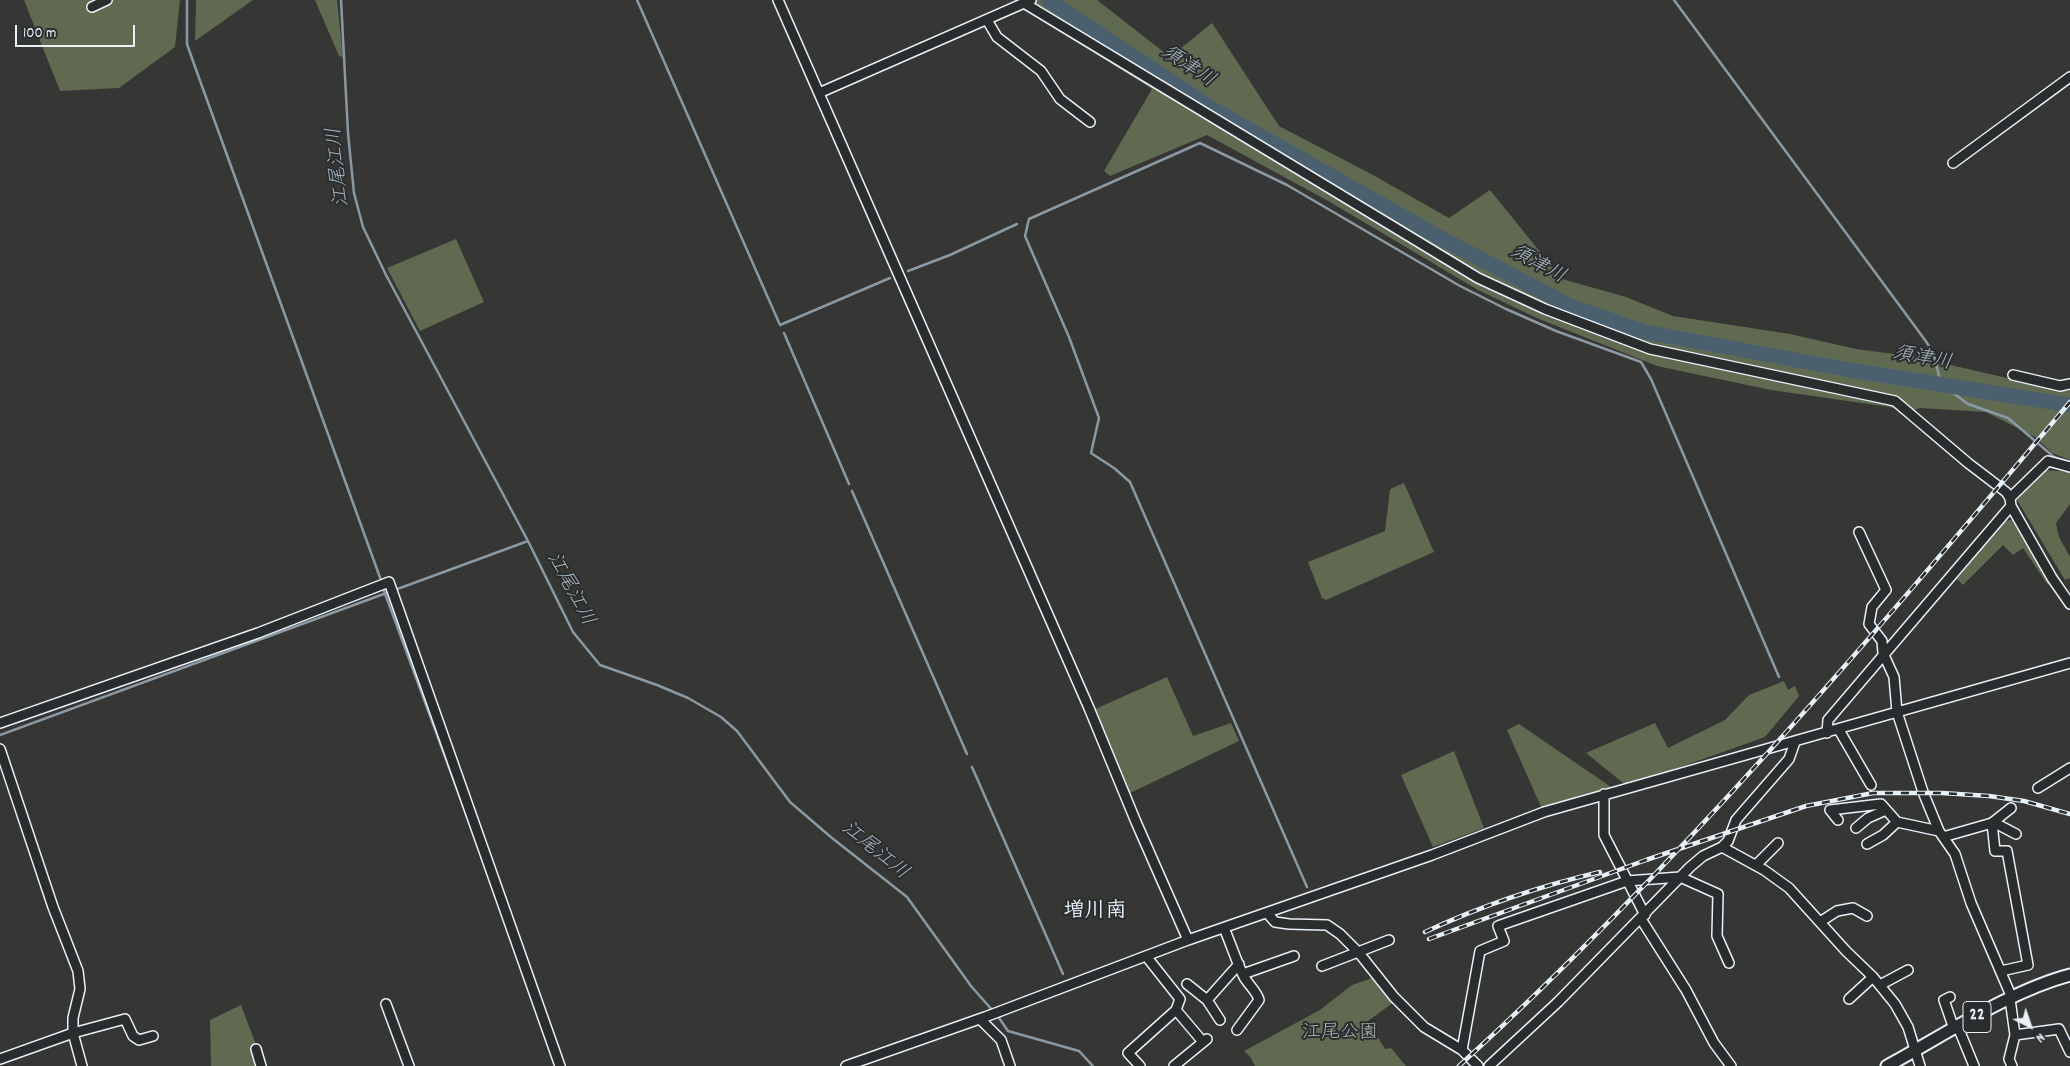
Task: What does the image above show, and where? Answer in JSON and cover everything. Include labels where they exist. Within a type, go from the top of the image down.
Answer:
[{"type":"main road","name":"22","points":[[1887,1066],[2011,998],[2053,980],[2070,975]]},
{"type":"street","points":[[92,7],[107,0]]},
{"type":"street","points":[[778,0],[1089,708],[1136,822],[1188,940]]},
{"type":"street","points":[[819,93],[1028,2],[1478,278],[1545,309],[1650,349],[1895,401],[1968,463],[2006,492],[2052,578],[2070,604]]},
{"type":"street","points":[[987,20],[997,37],[1041,71],[1060,99],[1090,122]]},
{"type":"street","points":[[1953,163],[2070,77]]},
{"type":"street","points":[[2013,375],[2060,386],[2070,384]]},
{"type":"street","points":[[1827,733],[1828,720],[2010,502],[2048,462],[2070,467]]},
{"type":"street","points":[[1860,532],[1886,590],[1872,607],[1869,624],[1882,641],[1883,653],[1894,677],[1897,712],[1923,792],[1941,834],[1954,854],[1971,903],[2011,998],[2016,1035],[2010,1059],[2012,1066]]},
{"type":"street","points":[[0,723],[249,636],[389,582],[560,1066]]},
{"type":"street","points":[[846,1066],[982,1018],[1188,940],[1268,914],[1432,855],[1544,812],[2070,663]]},
{"type":"street","points":[[1838,730],[1871,785]]},
{"type":"street","points":[[1489,1066],[1558,1002],[1680,877],[1704,856],[1722,847],[1728,841],[1736,820],[1788,759],[1795,742]]},
{"type":"street","points":[[0,749],[53,907],[78,971],[80,989],[73,1018],[73,1033],[82,1066]]},
{"type":"street","points":[[2038,788],[2070,768]]},
{"type":"street","points":[[1604,794],[1604,835],[1643,917],[1686,990],[1714,1043],[1731,1066]]},
{"type":"street","points":[[1838,820],[1830,810],[1881,804],[1897,822],[1941,834],[1992,822],[2011,808]]},
{"type":"street","points":[[1856,828],[1868,818],[1886,810]]},
{"type":"street","points":[[1867,844],[1883,835],[1897,822]]},
{"type":"street","points":[[1992,822],[2016,834]]},
{"type":"street","points":[[1992,822],[1995,851],[2007,851],[2028,965],[2001,971]]},
{"type":"street","points":[[1756,865],[1778,843]]},
{"type":"street","points":[[1722,847],[1756,865],[1789,888],[1846,951],[1873,977],[1896,1004],[1908,1027],[1920,1066]]},
{"type":"street","points":[[1462,1050],[1480,951],[1504,941],[1498,926],[1627,881],[1680,877],[1718,894],[1718,936],[1729,963]]},
{"type":"street","points":[[1820,922],[1837,911],[1853,908],[1867,916]]},
{"type":"street","points":[[1268,914],[1276,922],[1327,925],[1340,934],[1358,952],[1394,997],[1424,1027],[1462,1050],[1478,1066]]},
{"type":"street","points":[[1224,928],[1243,974],[1253,991],[1258,995],[1259,1000],[1236,1030]]},
{"type":"street","points":[[1322,966],[1389,940]]},
{"type":"street","points":[[1140,1066],[1128,1053],[1176,1010],[1180,999],[1146,956]]},
{"type":"street","points":[[1243,974],[1294,956]]},
{"type":"street","points":[[1207,1000],[1239,964]]},
{"type":"street","points":[[1880,985],[1908,970]]},
{"type":"street","points":[[1849,999],[1873,977]]},
{"type":"street","points":[[1187,984],[1207,1000],[1220,1020]]},
{"type":"street","points":[[1950,997],[1944,1000],[1974,1066]]},
{"type":"street","points":[[386,1004],[409,1066]]},
{"type":"street","points":[[1174,1066],[1205,1040],[1176,1010]]},
{"type":"street","points":[[982,1018],[1001,1040],[1010,1066]]},
{"type":"street","points":[[0,1059],[73,1033],[125,1019],[133,1036],[138,1040],[153,1036]]},
{"type":"street","points":[[2016,1035],[2059,1029],[2070,1052]]},
{"type":"street","points":[[256,1049],[261,1066]]},
{"type":"green space","points":[[24,0],[180,0],[175,47],[119,88],[60,91]]},
{"type":"green space","points":[[196,0],[253,0],[195,41]]},
{"type":"green space","points":[[315,0],[337,0],[343,57],[339,56]]},
{"type":"green space","points":[[1014,0],[1097,0],[1170,57],[1212,23],[1279,126],[1373,175],[1449,218],[1490,190],[1562,279],[1626,297],[1673,316],[1790,334],[1856,349],[1916,357],[2063,391],[2070,391],[2070,460],[2052,453],[2035,437],[1986,412],[1920,408],[1905,413],[1890,407],[1771,390],[1657,366],[1539,319],[1478,290],[1330,202],[1207,135],[1110,176],[1104,171],[1152,89],[1037,17]]},
{"type":"green space","points":[[456,239],[484,302],[420,331],[387,268]]},
{"type":"green space","points":[[2044,470],[2070,472],[2070,504],[2056,523],[2059,537],[2070,557],[2070,578],[2065,580],[2017,500]]},
{"type":"green space","points":[[1404,483],[1434,552],[1326,600],[1322,598],[1308,562],[1385,531],[1390,489]]},
{"type":"green space","points":[[2015,519],[2052,583],[2048,585],[2023,548],[2013,555],[2003,545],[1963,585],[1957,579],[2005,521]]},
{"type":"green space","points":[[1167,677],[1193,736],[1231,723],[1239,741],[1128,794],[1093,710]]},
{"type":"green space","points":[[1784,681],[1788,690],[1795,686],[1799,696],[1765,737],[1627,786],[1586,753],[1655,723],[1668,748],[1725,720],[1749,695]]},
{"type":"green space","points":[[1519,724],[1611,787],[1542,809],[1507,730]]},
{"type":"green space","points":[[1454,751],[1484,828],[1433,847],[1401,775]]},
{"type":"green space","name":"江尾公園","points":[[1372,978],[1394,1002],[1368,1021],[1385,1049],[1391,1048],[1406,1066],[1255,1066],[1251,1058],[1244,1051],[1320,1010],[1352,985]]},
{"type":"green space","points":[[241,1005],[264,1066],[211,1066],[210,1020]]},
{"type":"waterway","points":[[187,0],[187,44],[382,583]]},
{"type":"waterway","name":"江尾江川","points":[[341,0],[348,133],[354,193],[363,227],[386,275],[528,541],[573,632],[600,665],[688,698],[721,717],[737,731],[790,802],[907,897],[971,986],[993,1011]]},
{"type":"waterway","points":[[637,0],[780,325],[890,278]]},
{"type":"waterway","name":"須津川","points":[[1048,0],[1213,109],[1439,237],[1570,306],[1645,332],[1850,370],[2070,405]]},
{"type":"waterway","points":[[1674,0],[1925,340],[1933,352],[1941,384],[1968,404],[2008,418],[2054,457],[2070,462]]},
{"type":"waterway","points":[[1307,887],[1130,482],[1114,468],[1091,453],[1099,418],[1069,337],[1025,236],[1029,219],[1200,143],[1287,185],[1460,286],[1506,309],[1556,331],[1641,362],[1651,379],[1779,677]]},
{"type":"waterway","points":[[908,271],[950,255],[1017,224]]},
{"type":"waterway","points":[[784,333],[849,484]]},
{"type":"waterway","points":[[852,491],[967,754]]},
{"type":"waterway","points":[[0,735],[528,541]]},
{"type":"waterway","points":[[383,588],[482,857]]},
{"type":"waterway","points":[[972,767],[1063,974]]},
{"type":"waterway","name":"江尾江川","points":[[997,1015],[1008,1031],[1079,1051],[1093,1066]]},
{"type":"railway","points":[[1459,1066],[1541,989],[1699,827],[1850,660],[2070,402]]},
{"type":"railway","points":[[1429,939],[1646,860],[1806,806],[1873,793],[1942,793],[1989,796],[2024,801],[2070,814]]},
{"type":"railway","points":[[1425,932],[1511,898],[1600,872]]},
{"type":"district","name":"増川南","points":[[1095,913]]}]
